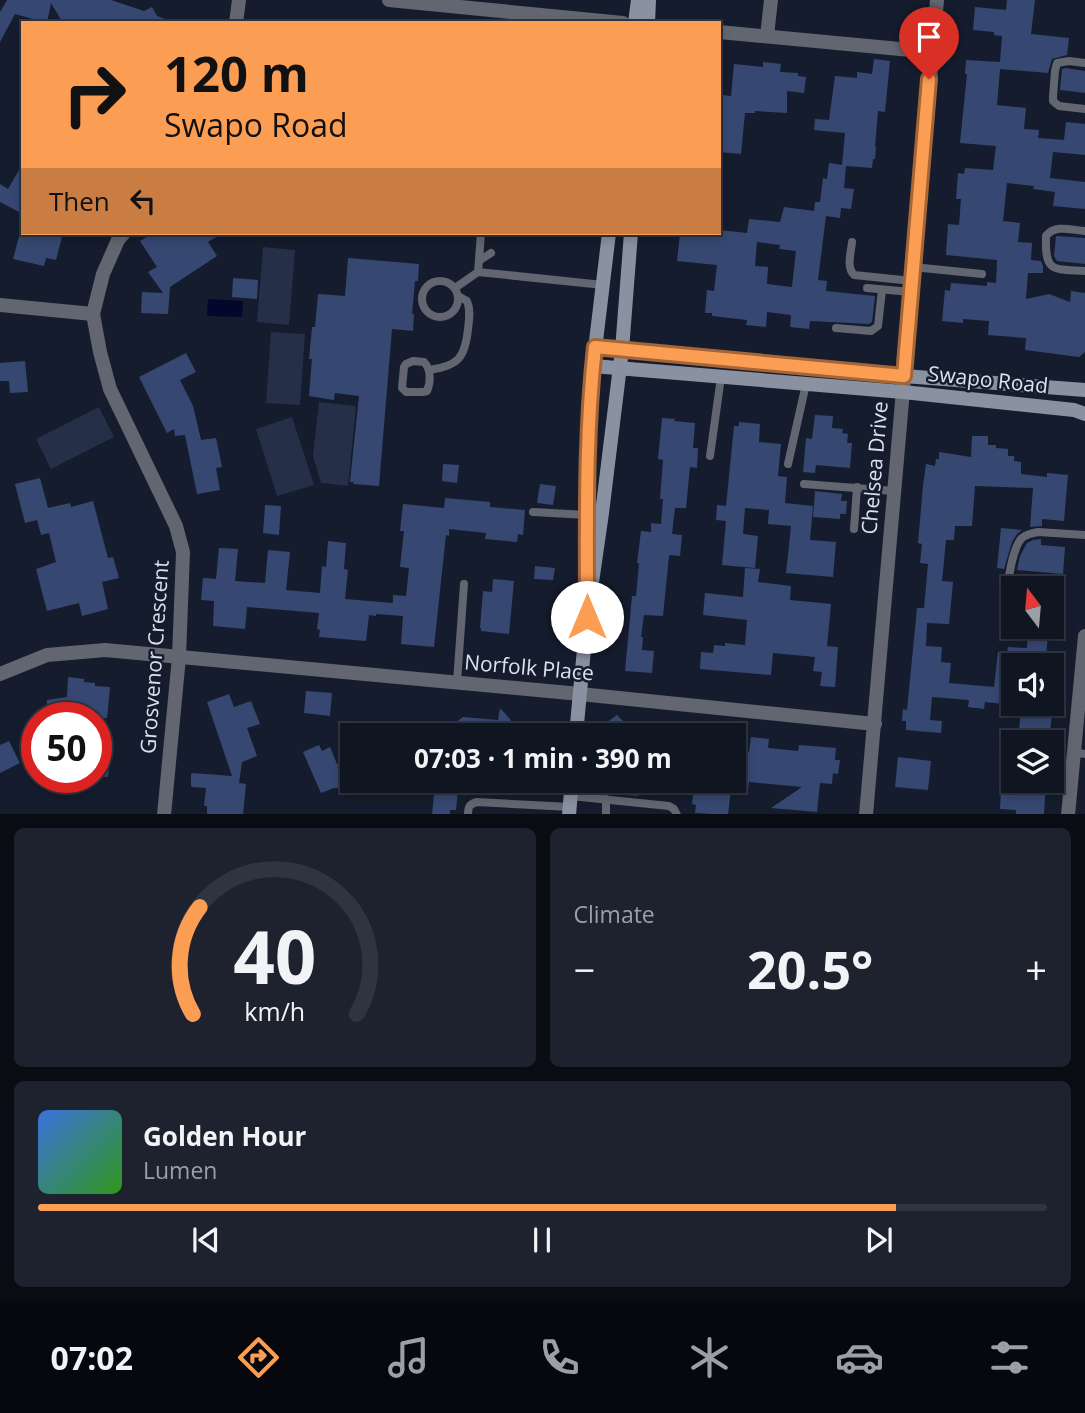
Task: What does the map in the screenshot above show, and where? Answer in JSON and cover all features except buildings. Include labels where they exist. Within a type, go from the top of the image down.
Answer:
[{"type":"street","points":[[236,21],[239,0]]},
{"type":"street","points":[[389,0],[603,21]]},
{"type":"street","points":[[635,21],[638,0]]},
{"type":"street","points":[[648,21],[649,0]]},
{"type":"street","points":[[767,36],[771,0]]},
{"type":"street","name":"Chelsea Drive","points":[[866,814],[937,0]]},
{"type":"street","points":[[721,32],[932,52]]},
{"type":"street","name":"Grosvenor Crescent","points":[[122,235],[103,274],[93,314],[100,352],[110,389],[176,526],[183,552],[179,657],[164,814]]},
{"type":"street","points":[[587,617],[587,515],[593,366],[609,235]]},
{"type":"street","points":[[577,723],[587,617],[620,369],[631,235]]},
{"type":"street","points":[[0,305],[93,314]]},
{"type":"street","name":"Swapo Road","points":[[595,347],[1085,390]]},
{"type":"street","name":"Swapo Road","points":[[593,366],[903,392],[1074,410],[1085,414]]},
{"type":"street","points":[[1068,814],[1080,753],[1085,636]]},
{"type":"street","name":"Norfolk Place","points":[[0,674],[47,655],[105,650],[875,724]]},
{"type":"lane","points":[[1085,63],[1057,63],[1053,101],[1059,106],[1085,108]]},
{"type":"lane","points":[[1085,232],[1057,228],[1052,230],[1046,236],[1045,256],[1051,267],[1056,269],[1085,271]]},
{"type":"lane","points":[[457,292],[478,272],[481,235]]},
{"type":"lane","points":[[852,242],[849,268],[854,275],[912,280],[982,274]]},
{"type":"lane","points":[[479,261],[491,253]]},
{"type":"lane","points":[[478,272],[603,285]]},
{"type":"lane","points":[[867,288],[882,290],[912,280]]},
{"type":"lane","points":[[429,370],[449,365],[463,353],[469,307],[467,301],[457,292],[447,283],[439,281],[430,284],[425,290],[422,299],[424,307],[429,314],[438,317],[446,317],[454,312],[458,304],[457,292]]},
{"type":"lane","points":[[836,328],[871,331],[875,329],[878,326],[882,290]]},
{"type":"lane","points":[[419,361],[426,364],[429,370],[427,391],[403,391],[401,386],[406,364],[419,361]]},
{"type":"lane","points":[[710,456],[721,377]]},
{"type":"lane","points":[[788,464],[806,384]]},
{"type":"lane","points":[[804,484],[894,491]]},
{"type":"lane","points":[[854,529],[857,487]]},
{"type":"lane","points":[[533,512],[587,515]]},
{"type":"lane","points":[[1010,576],[1014,552],[1020,540],[1031,533],[1085,535]]},
{"type":"lane","points":[[457,682],[464,584]]},
{"type":"lane","points":[[552,793],[570,798]]},
{"type":"lane","points":[[468,814],[470,804],[477,802],[570,798],[669,806],[677,814]]},
{"type":"lane","points":[[606,799],[606,814]]},
{"type":"shaded area","points":[[263,247],[295,250],[289,325],[257,322]]},
{"type":"shaded area","points":[[208,299],[243,301],[242,317],[207,316]]},
{"type":"shaded area","points":[[271,332],[305,334],[300,405],[266,403]]},
{"type":"shaded area","points":[[319,402],[356,406],[348,486],[321,483],[313,456]]},
{"type":"shaded area","points":[[99,407],[114,437],[51,469],[36,439]]},
{"type":"shaded area","points":[[292,417],[314,485],[277,496],[256,429]]},
{"type":"route","points":[[587,617],[589,444],[595,347],[904,376],[929,79]]}]
